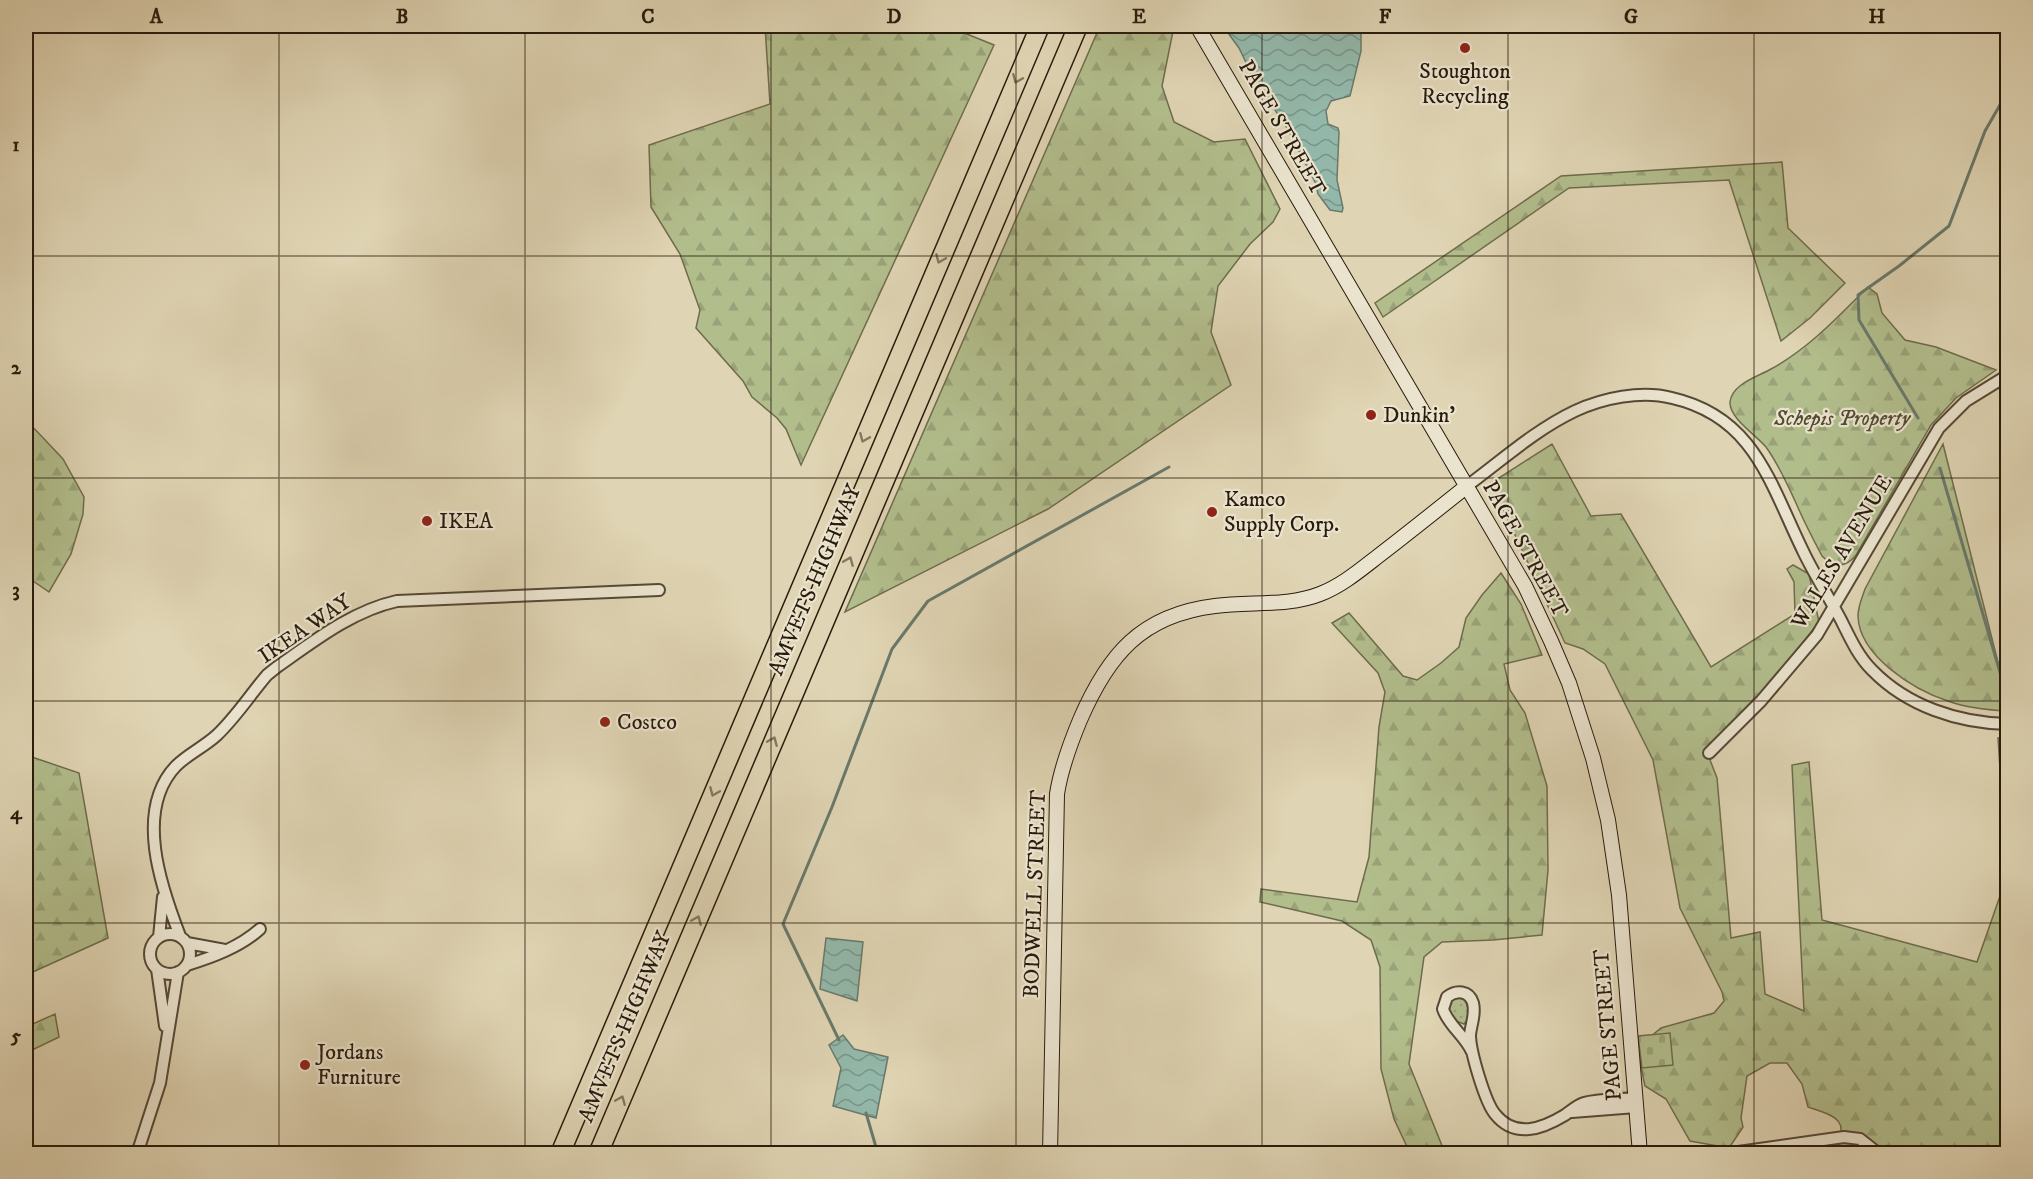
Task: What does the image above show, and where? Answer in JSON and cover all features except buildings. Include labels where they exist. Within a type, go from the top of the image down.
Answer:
[{"type":"highway","name":"AMVETS HIGHWAY","points":[[560,1154],[1040,26]]},
{"type":"highway","name":"AMVETS HIGHWAY","points":[[598,1154],[1078,26]]},
{"type":"main road","name":"PAGE STREET","points":[[1197,26],[1525,586],[1569,683],[1593,758],[1608,820],[1617,876],[1640,1154]]},
{"type":"main road","name":"BODWELL STREET","points":[[1050,1154],[1057,794],[1067,751],[1090,696],[1105,670],[1137,637],[1175,615],[1217,606],[1299,600],[1331,590],[1467,486]]},
{"type":"street","name":"WALES AVENUE","points":[[1709,753],[1804,653],[1834,608],[1922,455],[1940,428],[1973,396],[2007,375]]},
{"type":"street","points":[[1467,486],[1538,433],[1577,410],[1610,399],[1655,395],[1683,400],[1707,409],[1743,438],[1754,452],[1804,554],[1862,658],[1877,675],[1898,692],[1922,705],[1979,723],[2007,724]]},
{"type":"street","name":"IKEA WAY","points":[[183,939],[164,894],[154,835],[158,797],[169,776],[186,757],[215,737],[226,726],[267,675],[339,625],[375,607],[407,600],[659,590]]},
{"type":"street","name":"IKEA WAY","points":[[159,937],[164,894]]},
{"type":"street","points":[[157,969],[165,973],[211,957],[246,940],[260,929]]},
{"type":"street","points":[[167,1035],[157,969],[150,953],[153,943],[159,937],[171,934],[225,950]]},
{"type":"street","points":[[137,1154],[160,1083],[167,1035],[182,968],[190,954],[183,939]]},
{"type":"street","points":[[1472,1052],[1470,1038],[1474,1012],[1471,998],[1464,993],[1455,992],[1447,997],[1443,1005],[1444,1014],[1466,1040],[1489,1106],[1507,1125],[1525,1130],[1539,1129],[1587,1102],[1636,1103]]},
{"type":"street","points":[[1452,1024],[1463,1029],[1470,1026],[1473,1021]]},
{"type":"street","points":[[1724,1154],[1844,1137],[1860,1139],[1879,1154]]},
{"type":"green space","points":[[765,26],[947,26],[994,45],[801,465],[786,429],[777,418],[752,397],[743,381],[696,328],[700,310],[680,254],[651,207],[649,145],[770,104]]},
{"type":"green space","points":[[1100,26],[1174,26],[1162,86],[1174,122],[1214,142],[1245,139],[1280,209],[1273,222],[1250,244],[1218,286],[1211,332],[1231,385],[1048,509],[845,612]]},
{"type":"green space","name":"Schepis Property","points":[[1782,162],[1788,228],[1845,283],[1810,318],[1781,341],[1729,180],[1569,188],[1383,317],[1375,303],[1561,176]]},
{"type":"green space","name":"Schepis Property","points":[[1868,287],[1877,294],[1882,313],[1905,340],[1936,347],[1996,370],[1956,398],[1931,425],[1856,555],[1848,562],[1839,565],[1831,563],[1822,556],[1775,461],[1766,447],[1738,420],[1730,402],[1735,390],[1798,352]]},
{"type":"green space","points":[[26,422],[63,459],[84,497],[83,514],[71,554],[49,592],[26,576]]},
{"type":"green space","points":[[1552,444],[1591,516],[1621,514],[1711,667],[1795,614],[1794,582],[1787,569],[1793,565],[1809,574],[1819,622],[1710,760],[1717,778],[1731,938],[1760,932],[1765,994],[1804,1011],[1792,765],[1809,762],[1822,920],[1977,962],[2007,876],[2007,1153],[1835,1153],[1841,1133],[1838,1121],[1834,1117],[1808,1107],[1802,1084],[1787,1063],[1770,1063],[1747,1076],[1741,1118],[1743,1127],[1729,1148],[1690,1141],[1666,1099],[1645,1086],[1640,1062],[1649,1038],[1661,1028],[1714,1013],[1724,1001],[1722,992],[1680,908],[1653,760],[1605,664],[1583,649],[1565,643],[1491,483]]},
{"type":"green space","name":"Schepis Property","points":[[1943,444],[2007,698],[2007,711],[1963,705],[1920,689],[1878,658],[1861,631],[1858,612],[1865,589]]},
{"type":"green space","points":[[1501,573],[1521,604],[1542,655],[1504,664],[1510,690],[1525,713],[1547,786],[1548,870],[1542,935],[1442,942],[1424,957],[1409,1064],[1443,1148],[1460,1150],[1518,1146],[1521,1153],[1410,1153],[1394,1119],[1381,1069],[1380,967],[1371,940],[1342,921],[1260,902],[1261,889],[1357,902],[1369,857],[1379,727],[1385,692],[1378,673],[1332,623],[1349,613],[1403,676],[1417,680],[1459,647],[1466,618]]},
{"type":"green space","points":[[1998,738],[2007,738],[2007,876]]},
{"type":"green space","points":[[26,755],[79,773],[108,938],[26,975]]},
{"type":"green space","points":[[1456,997],[1465,999],[1469,1011],[1468,1019],[1464,1024],[1456,1021],[1448,1009],[1451,1000]]},
{"type":"green space","points":[[55,1014],[59,1037],[32,1050],[26,1058],[26,1027]]},
{"type":"green space","points":[[1670,1033],[1673,1065],[1642,1068],[1638,1036]]},
{"type":"water","points":[[1223,26],[1361,26],[1361,51],[1350,96],[1331,101],[1326,111],[1328,124],[1338,128],[1339,132],[1337,180],[1342,212],[1330,210],[1318,194],[1316,184],[1287,128],[1253,77],[1239,48]]},
{"type":"water","points":[[826,938],[863,942],[857,1001],[820,989]]},
{"type":"water","points":[[843,1035],[854,1049],[888,1057],[876,1118],[833,1106],[841,1068],[829,1045]]},
{"type":"waterway","points":[[1918,418],[1859,320],[1858,295],[1949,226],[1985,131],[2008,91]]},
{"type":"waterway","points":[[839,1040],[783,924],[832,807],[892,649],[928,601],[1169,467]]},
{"type":"waterway","points":[[1940,468],[2007,696]]},
{"type":"waterway","points":[[866,1113],[878,1154]]},
{"type":"place","name":"Stoughton Recycling","points":[[1465,48]]},
{"type":"place","name":"Dunkin'","points":[[1371,415]]},
{"type":"place","name":"Kamco Supply Corp.","points":[[1212,512]]},
{"type":"place","name":"IKEA","points":[[427,521]]},
{"type":"place","name":"Costco","points":[[605,722]]},
{"type":"place","name":"Jordans Furniture","points":[[305,1065]]}]
